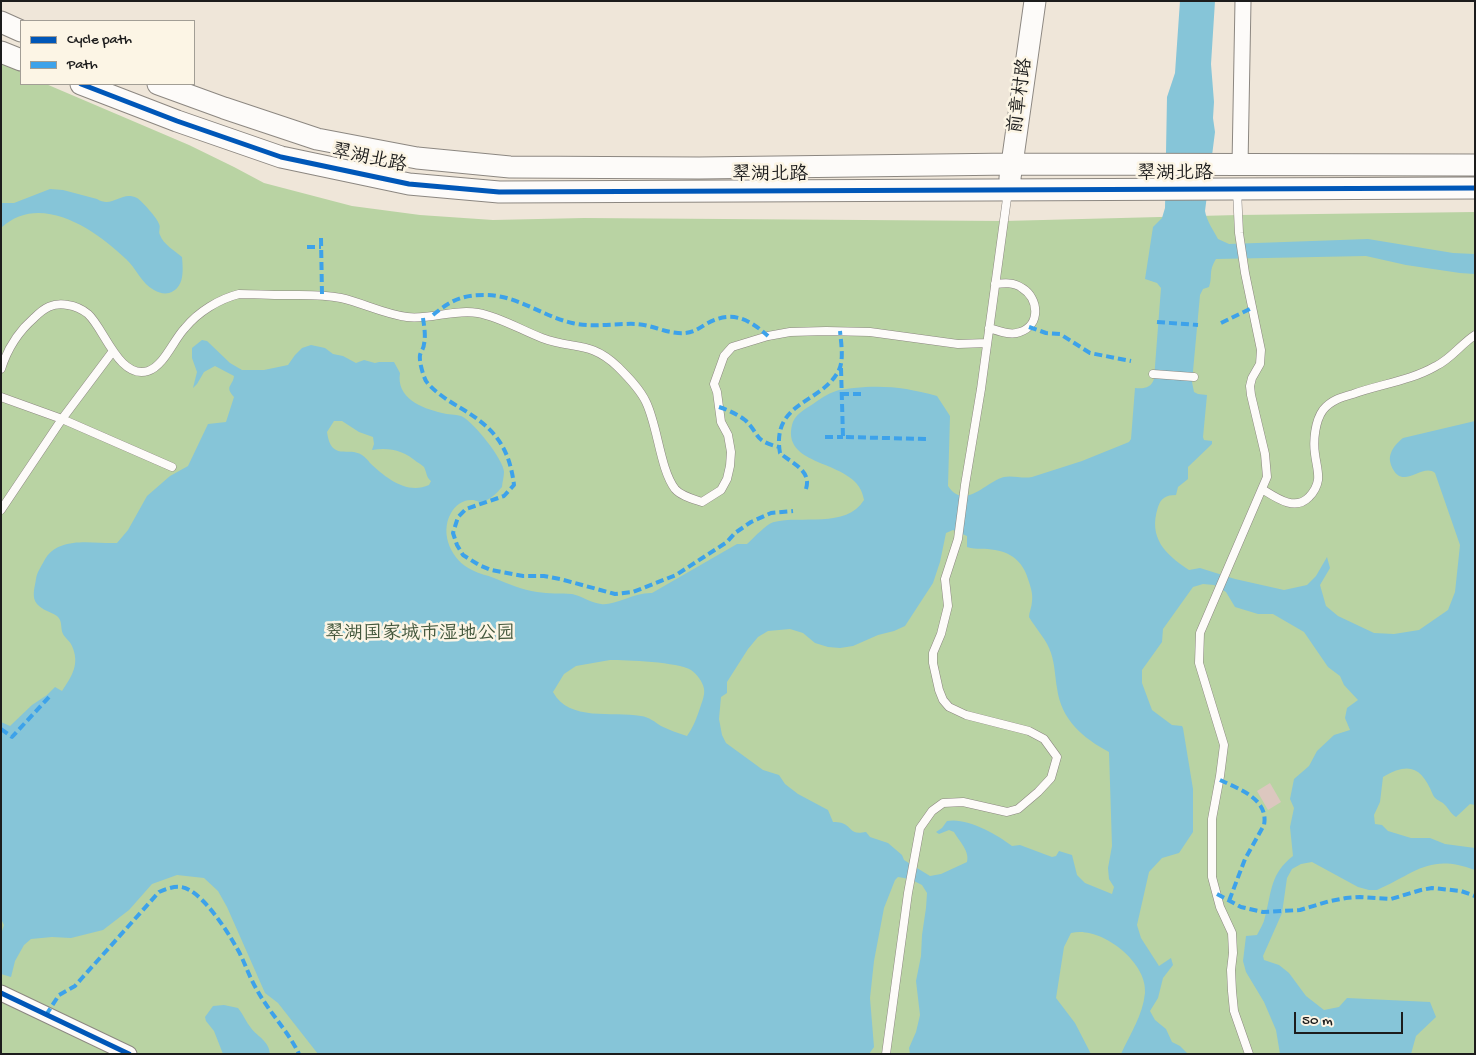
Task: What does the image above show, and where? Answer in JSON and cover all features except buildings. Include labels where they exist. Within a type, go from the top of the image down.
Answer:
[{"type":"street","name":"前章村路","points":[[1008,190],[1035,1]]},
{"type":"street","points":[[1240,165],[1243,1]]},
{"type":"street","points":[[1,22],[20,31]]},
{"type":"street","points":[[1,52],[20,60]]},
{"type":"street","name":"翠湖北路","points":[[84,85],[177,121],[280,157],[409,184],[509,192],[1475,188]]},
{"type":"street","name":"翠湖北路","points":[[161,85],[317,139],[418,158],[510,167],[699,168],[1012,164],[1475,165]]},
{"type":"street","points":[[1,993],[129,1054]]},
{"type":"lane","points":[[886,1054],[908,893],[920,828],[932,811],[943,804],[962,802],[1007,812],[1018,809],[1038,792],[1050,778],[1057,758],[1044,739],[1029,731],[966,716],[949,707],[943,700],[935,676],[933,652],[942,634],[948,606],[945,580],[958,539],[1008,190]]},
{"type":"lane","points":[[1237,190],[1239,233],[1261,350],[1260,364],[1250,386],[1265,454],[1267,477],[1200,632],[1198,645],[1199,663],[1224,745],[1212,819],[1212,877],[1220,907],[1232,933],[1233,953],[1231,970],[1234,1011],[1250,1053]]},
{"type":"lane","points":[[989,328],[1009,333],[1019,333],[1028,328],[1035,318],[1036,308],[1028,292],[1014,284],[995,284]]},
{"type":"lane","points":[[2,363],[25,326],[41,311],[56,304],[75,307],[88,314],[122,362],[139,372],[147,372],[156,367],[184,328],[200,313],[225,297],[239,294],[325,295],[402,316],[419,318],[461,312],[479,313],[541,338],[557,343],[587,347],[604,354],[638,388],[646,402],[668,475],[676,490],[689,498],[702,502],[721,490],[727,479],[730,466],[731,452],[728,435],[721,422],[717,392],[714,384],[724,356],[732,347],[768,336],[790,332],[826,331],[870,332],[958,344],[987,344]]},
{"type":"lane","points":[[1262,489],[1278,499],[1291,504],[1306,501],[1312,494],[1318,481],[1315,439],[1317,424],[1322,410],[1338,399],[1370,388],[1402,381],[1438,366],[1475,335]]},
{"type":"lane","points":[[1,510],[62,419],[113,351]]},
{"type":"lane","points":[[1153,374],[1194,377]]},
{"type":"lane","points":[[1,397],[62,419],[172,466]]},
{"type":"green space","name":"翠湖国家城市湿地公园","points":[[1,63],[20,70],[20,85],[48,85],[189,145],[264,183],[352,206],[420,215],[493,220],[584,218],[1004,221],[1238,215],[1475,212],[1475,1054],[1,1054]]},
{"type":"water","points":[[1180,1],[1215,1],[1211,64],[1215,132],[1205,211],[1218,239],[1229,244],[1368,239],[1453,253],[1475,254],[1475,274],[1406,265],[1366,256],[1216,259],[1211,271],[1209,287],[1203,289],[1200,295],[1192,382],[1194,392],[1207,395],[1203,437],[1204,440],[1212,441],[1212,444],[1188,467],[1188,479],[1178,487],[1176,495],[1167,496],[1162,499],[1155,518],[1155,528],[1161,544],[1173,558],[1189,570],[1200,568],[1235,579],[1284,590],[1307,585],[1316,576],[1327,557],[1330,568],[1320,585],[1326,606],[1338,616],[1374,633],[1394,634],[1419,630],[1448,610],[1455,592],[1460,545],[1435,473],[1424,471],[1401,477],[1391,465],[1390,455],[1394,447],[1403,438],[1475,421],[1475,805],[1470,804],[1456,817],[1444,804],[1434,797],[1429,786],[1419,773],[1414,770],[1401,769],[1383,777],[1380,802],[1374,815],[1375,824],[1382,825],[1388,831],[1411,838],[1430,838],[1445,844],[1475,848],[1475,870],[1459,865],[1434,864],[1423,867],[1377,890],[1369,890],[1358,887],[1312,862],[1301,864],[1292,869],[1287,878],[1282,913],[1263,956],[1264,960],[1279,965],[1289,973],[1306,996],[1324,1010],[1339,1007],[1347,998],[1430,1002],[1436,1017],[1416,1036],[1411,1054],[1280,1054],[1276,1030],[1264,1002],[1246,972],[1243,961],[1246,936],[1257,935],[1262,926],[1276,876],[1285,863],[1293,856],[1290,827],[1294,808],[1290,799],[1294,779],[1309,766],[1317,751],[1334,735],[1350,730],[1345,718],[1347,708],[1358,700],[1344,685],[1340,676],[1328,667],[1304,632],[1273,614],[1258,614],[1235,607],[1226,592],[1214,585],[1203,584],[1193,587],[1163,629],[1162,642],[1142,670],[1142,683],[1152,710],[1172,725],[1182,726],[1183,728],[1193,789],[1193,832],[1179,853],[1162,858],[1149,872],[1137,925],[1141,938],[1159,966],[1171,958],[1173,965],[1163,978],[1158,998],[1150,1011],[1155,1020],[1166,1029],[1172,1042],[1180,1046],[1188,1054],[1121,1054],[1142,1009],[1145,993],[1144,981],[1139,969],[1131,958],[1120,948],[1108,940],[1083,932],[1071,933],[1064,947],[1056,998],[1075,1023],[1091,1054],[910,1054],[909,1048],[916,1032],[920,1015],[916,981],[921,956],[927,893],[922,885],[898,877],[884,908],[874,961],[870,998],[874,1047],[869,1054],[318,1054],[278,1003],[265,993],[218,891],[204,878],[177,875],[152,884],[129,910],[103,930],[71,938],[31,939],[24,945],[15,961],[11,977],[1,974],[1,934],[4,925],[1,919],[1,722],[10,726],[55,687],[62,691],[72,675],[75,664],[74,652],[71,644],[63,634],[59,618],[41,608],[35,601],[34,592],[37,574],[50,553],[58,547],[87,542],[117,543],[128,530],[147,496],[170,476],[188,466],[208,424],[226,422],[234,397],[229,388],[234,376],[215,366],[204,372],[193,388],[197,372],[192,358],[192,348],[202,340],[207,341],[230,363],[242,370],[264,370],[288,365],[302,348],[311,345],[325,348],[333,354],[343,356],[356,363],[364,360],[375,363],[394,362],[400,373],[400,382],[406,395],[418,405],[466,419],[487,441],[503,466],[502,487],[495,494],[483,502],[470,500],[463,502],[457,505],[451,513],[446,530],[449,546],[453,554],[465,566],[531,591],[572,594],[601,604],[652,593],[737,544],[747,544],[771,523],[785,520],[835,518],[846,515],[856,509],[864,500],[859,487],[849,477],[798,450],[792,439],[792,425],[797,415],[838,390],[886,387],[906,389],[937,396],[950,416],[948,486],[961,496],[975,493],[1004,477],[1032,477],[1082,461],[1129,442],[1131,439],[1135,388],[1147,387],[1154,379],[1161,288],[1157,283],[1145,279],[1153,227],[1162,218],[1165,208],[1167,97],[1175,73]],"holes":[[[334,421],[342,421],[359,432],[373,437],[374,444],[372,450],[391,450],[412,458],[424,467],[431,481],[429,485],[413,488],[397,483],[383,474],[362,455],[336,450],[332,447],[327,432]],[[953,530],[967,536],[967,547],[1002,551],[1013,557],[1021,565],[1027,576],[1032,594],[1029,617],[1051,653],[1059,699],[1063,710],[1068,719],[1082,734],[1109,752],[1112,846],[1108,868],[1109,879],[1114,887],[1112,894],[1085,883],[1077,875],[1072,855],[1059,851],[1056,856],[1052,857],[1020,845],[1012,846],[998,836],[981,828],[955,820],[947,821],[936,832],[939,834],[949,830],[954,832],[966,850],[967,862],[941,874],[930,876],[904,860],[902,855],[888,843],[870,837],[866,832],[857,833],[842,823],[833,822],[828,810],[798,794],[785,784],[779,775],[763,770],[726,743],[722,735],[719,719],[721,697],[727,693],[727,682],[758,637],[768,631],[790,629],[803,633],[815,643],[840,648],[853,646],[905,626],[933,583],[946,533]],[[610,660],[628,660],[664,663],[691,670],[701,681],[704,691],[702,703],[691,730],[687,736],[644,717],[592,713],[569,708],[553,692],[564,674],[576,666]]]},
{"type":"water","points":[[50,189],[63,190],[103,202],[126,196],[139,199],[158,222],[160,227],[159,234],[164,241],[182,257],[182,278],[178,287],[169,293],[160,293],[154,290],[146,284],[130,263],[114,248],[84,227],[67,219],[50,214],[33,213],[16,218],[1,228],[1,203],[14,203]]},
{"type":"water","points":[[224,1005],[238,1008],[251,1028],[268,1046],[270,1054],[223,1054],[214,1031],[205,1017],[213,1006]]},
{"type":"marked path","points":[[321,238],[322,295]]},
{"type":"marked path","points":[[307,247],[321,247]]},
{"type":"marked path","points":[[433,315],[457,299],[485,295],[508,298],[572,323],[596,325],[637,324],[686,333],[723,317],[731,317],[746,321],[768,336]]},
{"type":"marked path","points":[[1221,323],[1252,308]]},
{"type":"marked path","points":[[423,318],[425,341],[420,358],[426,381],[441,396],[471,414],[490,430],[503,448],[512,471],[514,485],[504,496],[466,509],[458,517],[453,533],[457,545],[463,555],[479,565],[491,570],[523,576],[544,576],[560,579],[615,594],[633,592],[676,575],[727,542],[735,533],[751,522],[771,513],[793,511]]},
{"type":"marked path","points":[[1157,322],[1198,325]]},
{"type":"marked path","points":[[1029,327],[1046,333],[1060,334],[1090,353],[1131,361]]},
{"type":"marked path","points":[[806,489],[807,482],[803,472],[780,453],[779,436],[783,423],[790,413],[821,390],[839,370],[842,356],[840,331]]},
{"type":"marked path","points":[[841,368],[843,437],[927,439]]},
{"type":"marked path","points":[[841,394],[861,394]]},
{"type":"marked path","points":[[719,407],[745,420],[761,439],[779,447]]},
{"type":"marked path","points":[[825,437],[843,437]]},
{"type":"marked path","points":[[1,729],[12,737],[50,696]]},
{"type":"marked path","points":[[1220,780],[1251,796],[1262,808],[1264,816],[1264,825],[1245,859],[1229,901]]},
{"type":"marked path","points":[[46,1015],[59,995],[75,986],[159,892],[173,887],[181,887],[188,889],[196,895],[219,920],[238,950],[262,998],[299,1054]]},
{"type":"marked path","points":[[1217,894],[1241,907],[1263,912],[1300,910],[1346,898],[1391,899],[1432,888],[1461,891],[1475,896]]},
{"type":"cycle path","points":[[84,85],[177,121],[281,157],[409,184],[499,192],[1475,188]]},
{"type":"cycle path","points":[[1,993],[129,1054]]}]
